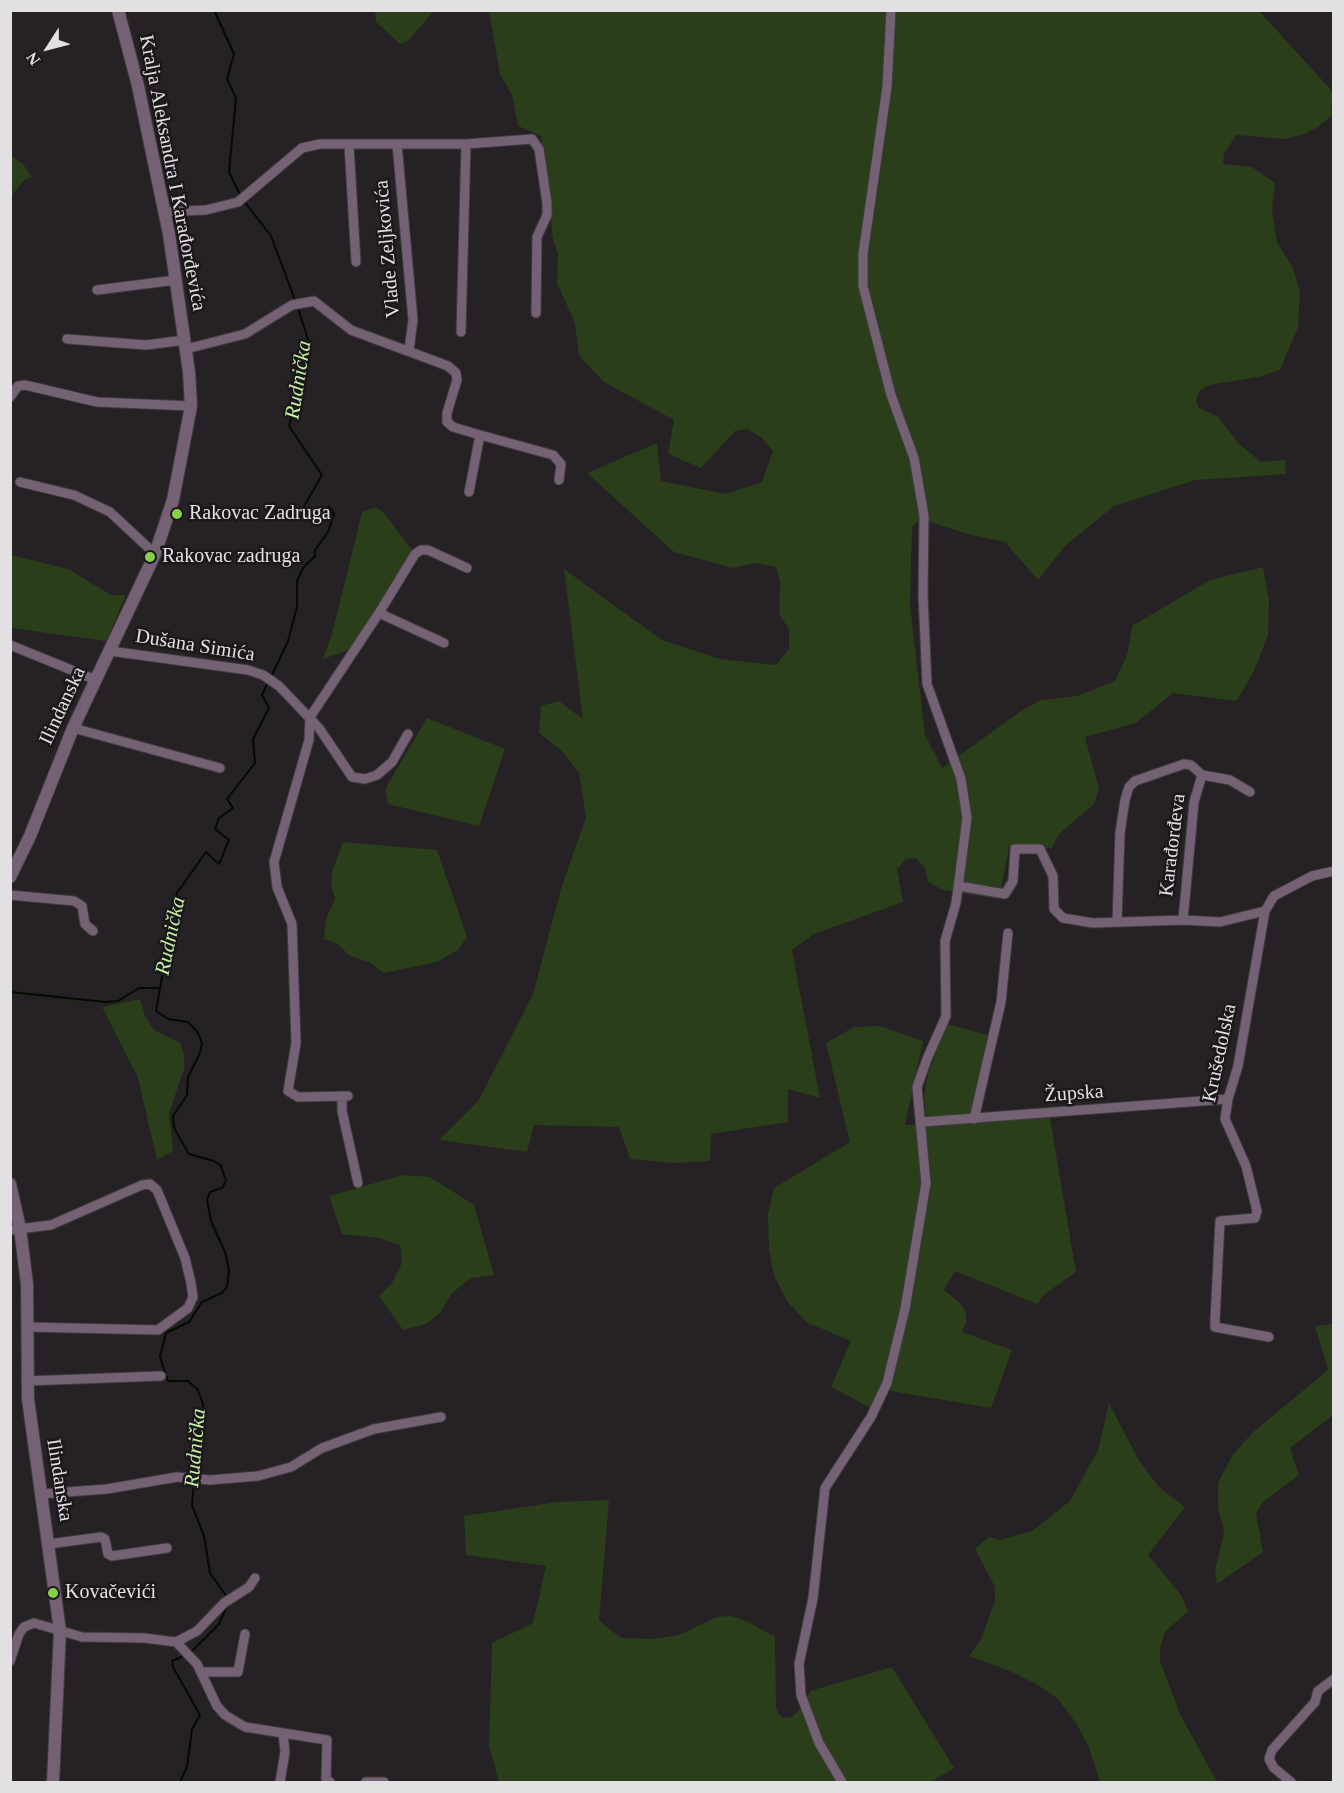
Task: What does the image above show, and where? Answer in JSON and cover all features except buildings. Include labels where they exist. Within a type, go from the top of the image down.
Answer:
[{"type":"street","name":"Kralja Aleksandra I Karađorđevića","points":[[118,10],[138,86],[164,212],[186,345],[191,406],[175,492],[155,554]]},
{"type":"street","points":[[842,1782],[819,1743],[801,1695],[799,1664],[813,1598],[825,1488],[871,1417],[887,1383],[905,1309],[926,1183],[917,1087],[946,1016],[945,941],[959,886],[967,818],[961,779],[927,684],[923,596],[924,516],[921,492],[914,458],[891,395],[863,280],[863,254],[887,87],[891,10]]},
{"type":"street","points":[[164,212],[206,210],[242,200],[302,148],[320,144],[465,144],[532,140],[539,149],[547,203],[547,215],[537,237],[536,313]]},
{"type":"street","name":"Vlade Zeljkovića","points":[[349,144],[356,262]]},
{"type":"street","name":"Vlade Zeljkovića","points":[[397,144],[413,320],[410,350]]},
{"type":"street","points":[[461,332],[465,144]]},
{"type":"street","points":[[97,290],[176,280]]},
{"type":"street","points":[[67,339],[146,345],[186,345],[245,334],[292,305],[305,301],[321,304],[351,330],[448,366],[456,373],[457,380],[447,413],[447,422],[453,427],[553,455],[561,464],[559,480]]},
{"type":"street","points":[[10,397],[18,386],[25,386],[97,402],[191,406]]},
{"type":"street","points":[[469,492],[480,435]]},
{"type":"street","points":[[20,482],[74,495],[104,508],[120,520],[155,554]]},
{"type":"street","points":[[358,1183],[342,1111],[345,1096],[298,1097],[291,1095],[287,1085],[296,1043],[292,924],[277,887],[274,862],[309,740],[310,717],[415,554],[421,550],[467,568]]},
{"type":"street","name":"Ilindanska","points":[[10,877],[30,836],[73,728],[155,554]]},
{"type":"street","points":[[379,613],[444,643]]},
{"type":"street","points":[[10,645],[96,680]]},
{"type":"street","name":"Dušana Simića","points":[[110,651],[248,670],[263,675],[273,681],[310,717],[352,777],[365,779],[377,775],[392,762],[408,734]]},
{"type":"street","points":[[73,728],[220,768]]},
{"type":"street","points":[[1117,921],[1120,833],[1129,787],[1141,777],[1184,764],[1191,765],[1202,775],[1230,780],[1250,792]]},
{"type":"street","name":"Karađorđeva","points":[[1183,920],[1194,802],[1202,775]]},
{"type":"street","name":"Karađorđeva","points":[[959,886],[1005,894],[1013,881],[1015,849],[1040,849],[1053,876],[1054,909],[1058,915],[1093,923],[1183,920],[1220,922],[1265,911]]},
{"type":"street","points":[[1265,911],[1275,896],[1312,876],[1334,872]]},
{"type":"street","points":[[10,895],[74,901],[82,906],[85,924],[93,931]]},
{"type":"street","name":"Krušedolska","points":[[1265,911],[1238,1066],[1228,1099],[1225,1119],[1246,1166],[1257,1211],[1255,1218],[1220,1221],[1215,1327],[1269,1337]]},
{"type":"street","points":[[974,1119],[1001,1002],[1008,933]]},
{"type":"street","name":"Župska","points":[[922,1122],[1228,1099]]},
{"type":"street","name":"Ilindanska","points":[[10,1184],[15,1229],[27,1284],[26,1381],[60,1630],[52,1782]]},
{"type":"street","points":[[15,1229],[51,1225],[141,1185],[150,1184],[157,1190],[172,1232],[180,1245],[193,1297],[186,1312],[154,1330],[27,1327]]},
{"type":"street","points":[[26,1381],[161,1376]]},
{"type":"street","points":[[41,1494],[106,1489],[177,1477],[220,1479],[279,1471],[322,1448],[374,1429],[441,1417]]},
{"type":"street","points":[[49,1544],[101,1537],[105,1539],[108,1554],[112,1556],[167,1548]]},
{"type":"street","points":[[176,1642],[197,1631],[232,1596],[249,1587],[255,1578]]},
{"type":"street","points":[[10,1661],[19,1634],[28,1624],[82,1637],[144,1638],[176,1642],[189,1653],[202,1672],[217,1706],[232,1721],[249,1728],[327,1740],[326,1781]]},
{"type":"street","points":[[202,1672],[238,1672],[245,1634]]},
{"type":"street","points":[[1291,1782],[1274,1768],[1269,1759],[1272,1750],[1310,1708],[1318,1691],[1334,1679]]},
{"type":"street","points":[[280,1782],[285,1747],[283,1733]]},
{"type":"street","points":[[366,1782],[384,1782]]},
{"type":"green space","points":[[375,10],[434,11],[409,40],[400,44],[376,22]]},
{"type":"green space","points":[[489,11],[1259,11],[1333,92],[1331,116],[1318,127],[1302,135],[1284,139],[1236,135],[1224,154],[1223,164],[1252,167],[1275,183],[1272,210],[1277,242],[1293,268],[1300,292],[1298,327],[1280,370],[1258,377],[1209,385],[1200,390],[1196,400],[1198,407],[1218,417],[1239,444],[1261,462],[1285,460],[1286,474],[1195,480],[1114,506],[1066,545],[1038,580],[1005,542],[971,535],[921,519],[912,527],[910,606],[925,735],[942,768],[1021,711],[1041,700],[1077,696],[1115,681],[1127,655],[1132,626],[1210,580],[1263,567],[1269,600],[1268,635],[1254,671],[1237,701],[1173,693],[1136,723],[1085,737],[1099,789],[1094,804],[1059,834],[1052,848],[1009,847],[999,899],[943,890],[928,882],[925,868],[916,858],[906,859],[897,869],[903,902],[814,934],[792,950],[820,1098],[788,1089],[788,1122],[711,1134],[710,1161],[675,1163],[630,1159],[619,1127],[534,1125],[527,1152],[439,1140],[479,1100],[533,994],[561,889],[586,817],[579,773],[561,750],[539,733],[541,706],[559,701],[583,719],[564,569],[662,640],[720,659],[776,665],[789,649],[789,629],[779,614],[780,582],[776,567],[755,563],[733,568],[674,552],[587,473],[657,443],[661,481],[726,494],[762,482],[773,451],[761,437],[747,429],[735,431],[701,468],[668,454],[674,420],[604,382],[579,356],[575,323],[557,283],[558,254],[553,239],[541,136],[518,126],[512,95],[500,74]]},
{"type":"green space","points":[[11,156],[23,164],[32,177],[25,179],[11,196]]},
{"type":"green space","points":[[376,507],[384,513],[415,554],[357,647],[323,659],[332,634],[362,512]]},
{"type":"green space","points":[[11,555],[68,569],[111,595],[126,595],[106,641],[11,628]]},
{"type":"green space","points":[[427,718],[505,749],[479,826],[388,804],[385,789]]},
{"type":"green space","points":[[343,842],[437,850],[467,937],[458,950],[437,962],[384,973],[369,962],[350,956],[338,944],[324,939],[326,919],[335,899],[331,886],[332,872]]},
{"type":"green space","points":[[140,999],[145,1016],[154,1030],[180,1043],[184,1054],[184,1069],[169,1113],[173,1151],[157,1160],[138,1078],[102,1007]]},
{"type":"green space","points":[[947,1024],[991,1036],[973,1116],[926,1118],[924,1097],[928,1074]]},
{"type":"green space","points":[[880,1026],[923,1041],[905,1125],[1050,1118],[1076,1272],[1045,1294],[1037,1304],[955,1271],[944,1290],[960,1303],[966,1312],[966,1323],[962,1332],[1012,1350],[991,1408],[885,1390],[871,1408],[831,1387],[851,1341],[806,1322],[787,1301],[774,1276],[769,1250],[768,1214],[774,1188],[850,1142],[826,1043],[854,1027]]},
{"type":"green space","points":[[403,1175],[430,1177],[474,1205],[494,1275],[471,1278],[452,1293],[440,1313],[426,1324],[403,1330],[379,1296],[392,1283],[402,1263],[400,1245],[379,1238],[342,1234],[329,1196]]},
{"type":"green space","points":[[1333,1324],[1333,1415],[1290,1448],[1299,1475],[1263,1502],[1256,1513],[1263,1552],[1217,1584],[1215,1570],[1224,1532],[1218,1508],[1218,1483],[1232,1456],[1252,1433],[1328,1370],[1315,1326]]},
{"type":"green space","points":[[1109,1403],[1137,1457],[1149,1474],[1160,1488],[1185,1507],[1148,1555],[1181,1595],[1188,1611],[1165,1632],[1160,1647],[1160,1661],[1180,1714],[1217,1782],[1100,1782],[1088,1745],[1076,1723],[1058,1699],[1038,1685],[1010,1671],[969,1656],[981,1639],[995,1601],[995,1587],[975,1549],[989,1537],[1000,1540],[1032,1531],[1070,1501],[1098,1450]]},
{"type":"green space","points":[[609,1500],[599,1620],[609,1629],[622,1638],[652,1639],[679,1635],[716,1617],[732,1616],[748,1622],[775,1637],[776,1709],[782,1718],[792,1717],[800,1709],[810,1691],[892,1667],[954,1768],[931,1782],[499,1782],[489,1746],[492,1643],[533,1623],[546,1566],[466,1555],[464,1516],[557,1502]]},
{"type":"waterway","name":"Rudnička","points":[[214,10],[234,54],[227,79],[236,98],[229,172],[240,195]]},
{"type":"waterway","name":"Rudnička","points":[[243,200],[271,236],[295,300]]},
{"type":"waterway","name":"Rudnička","points":[[271,677],[288,641],[297,607],[297,581],[303,568],[315,556],[315,550],[328,532],[334,514],[329,506],[320,519],[311,520],[303,508],[322,475],[289,426],[310,346],[298,308]]},
{"type":"waterway","name":"Rudnička","points":[[194,1477],[192,1458],[202,1428],[203,1404],[198,1390],[188,1381],[168,1381],[160,1357],[166,1333],[189,1322],[202,1302],[222,1293],[227,1287],[229,1269],[225,1252],[211,1221],[207,1200],[210,1192],[222,1188],[226,1181],[221,1166],[214,1161],[189,1154],[174,1128],[173,1116],[187,1095],[188,1077],[200,1053],[202,1043],[198,1033],[188,1022],[168,1019],[156,1011],[177,893],[206,852],[219,864],[229,840],[215,829],[219,818],[233,808],[227,799],[255,763],[253,739],[269,708],[262,695],[268,682]]},
{"type":"waterway","points":[[10,992],[106,1002],[118,1001],[139,988],[159,988]]},
{"type":"waterway","name":"Rudnička","points":[[194,1483],[192,1505],[204,1536],[210,1573],[227,1597]]},
{"type":"waterway","name":"Rudnička","points":[[191,1652],[219,1624],[227,1606]]},
{"type":"waterway","name":"Rudnička","points":[[180,1782],[187,1767],[192,1729],[200,1715],[173,1667],[172,1661],[186,1655]]},
{"type":"place","name":"Rakovac Zadruga","points":[[177,514]]},
{"type":"place","name":"Rakovac zadruga","points":[[150,557]]},
{"type":"place","name":"Kovačevići","points":[[53,1593]]}]
